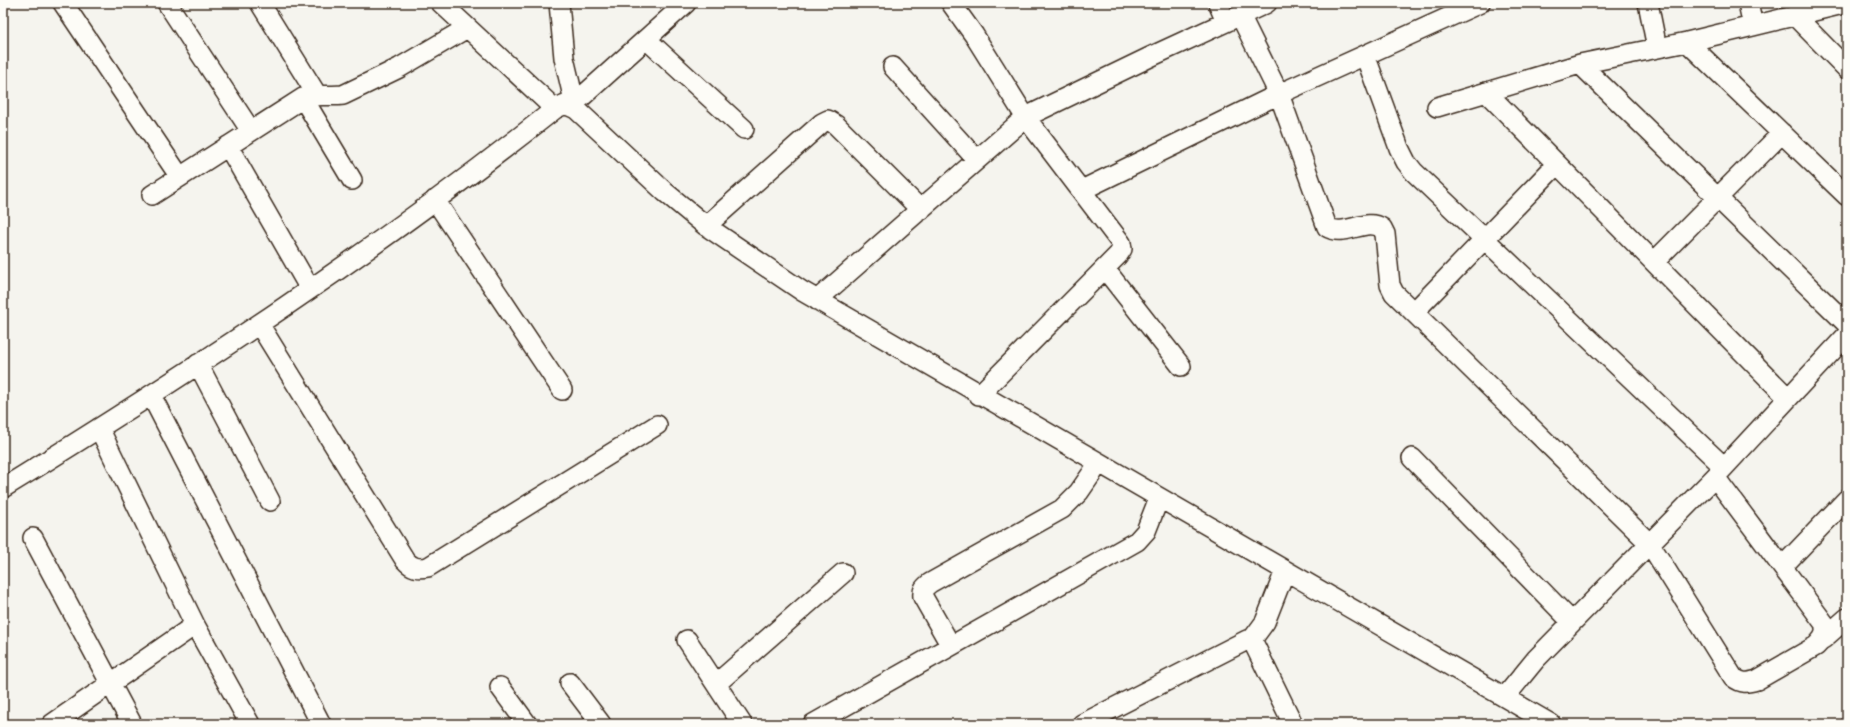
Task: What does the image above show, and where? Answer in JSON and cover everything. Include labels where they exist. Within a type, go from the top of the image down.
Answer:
[{"type":"street","points":[[62,3],[180,177]]},
{"type":"street","points":[[167,3],[251,131]]},
{"type":"street","points":[[260,3],[310,96],[352,180]]},
{"type":"street","points":[[441,3],[555,109]]},
{"type":"street","points":[[558,3],[564,58],[575,106]]},
{"type":"street","points":[[575,106],[686,3]]},
{"type":"street","points":[[951,3],[974,35],[1026,118],[1122,243],[1122,249],[1118,255],[979,395]]},
{"type":"street","points":[[1218,3],[1233,18],[1279,94],[1327,227],[1332,230],[1340,230],[1373,224],[1382,228],[1385,234],[1390,285],[1400,299],[1650,544],[1733,677],[1739,682],[1747,683],[1757,680],[1816,646],[1847,618]]},
{"type":"street","points":[[817,300],[1026,118],[1056,101],[1267,3]]},
{"type":"street","points":[[1082,190],[1279,94],[1480,3]]},
{"type":"street","points":[[1648,3],[1658,48]]},
{"type":"street","points":[[1748,3],[1753,26]]},
{"type":"street","points":[[1437,107],[1580,64],[1687,42],[1847,3]]},
{"type":"street","points":[[1794,15],[1847,69]]},
{"type":"street","points":[[152,195],[251,131],[310,96],[343,95],[399,68],[467,28]]},
{"type":"street","points":[[646,39],[744,129]]},
{"type":"street","points":[[1687,42],[1847,196]]},
{"type":"street","points":[[1365,55],[1406,162],[1414,172],[1485,239],[1720,472],[1783,566],[1824,622],[1826,631],[1823,639]]},
{"type":"street","points":[[1580,64],[1847,324]]},
{"type":"street","points":[[893,67],[977,160]]},
{"type":"street","points":[[1486,92],[1788,398]]},
{"type":"street","points":[[3,488],[151,395],[259,324],[436,200],[555,109],[565,104],[575,106],[665,192],[706,226],[817,300],[979,395],[1551,724]]},
{"type":"street","points":[[706,226],[822,123],[828,120],[836,125],[921,210]]},
{"type":"street","points":[[1654,262],[1782,134]]},
{"type":"street","points":[[228,146],[310,289]]},
{"type":"street","points":[[1414,312],[1557,164]]},
{"type":"street","points":[[436,200],[562,390]]},
{"type":"street","points":[[1105,268],[1181,366]]},
{"type":"street","points":[[259,324],[405,560],[410,566],[419,569],[428,567],[657,425]]},
{"type":"street","points":[[1504,697],[1536,659],[1720,472],[1847,335]]},
{"type":"street","points":[[198,364],[270,501]]},
{"type":"street","points":[[151,395],[321,724]]},
{"type":"street","points":[[99,428],[195,625],[250,724]]},
{"type":"street","points":[[1412,458],[1572,622]]},
{"type":"street","points":[[951,646],[923,597],[922,592],[924,588],[930,583],[1062,509],[1079,492],[1099,463]]},
{"type":"street","points":[[813,724],[1137,541],[1146,531],[1159,498]]},
{"type":"street","points":[[1783,566],[1847,500]]},
{"type":"street","points":[[33,538],[132,724]]},
{"type":"street","points":[[1082,724],[1109,718],[1240,643],[1251,640],[1265,622],[1285,571]]},
{"type":"street","points":[[716,684],[843,573]]},
{"type":"street","points":[[52,724],[195,625]]},
{"type":"street","points":[[687,640],[742,724]]},
{"type":"street","points":[[1251,640],[1293,724]]},
{"type":"street","points":[[570,683],[601,724]]},
{"type":"street","points":[[500,687],[527,724]]}]
